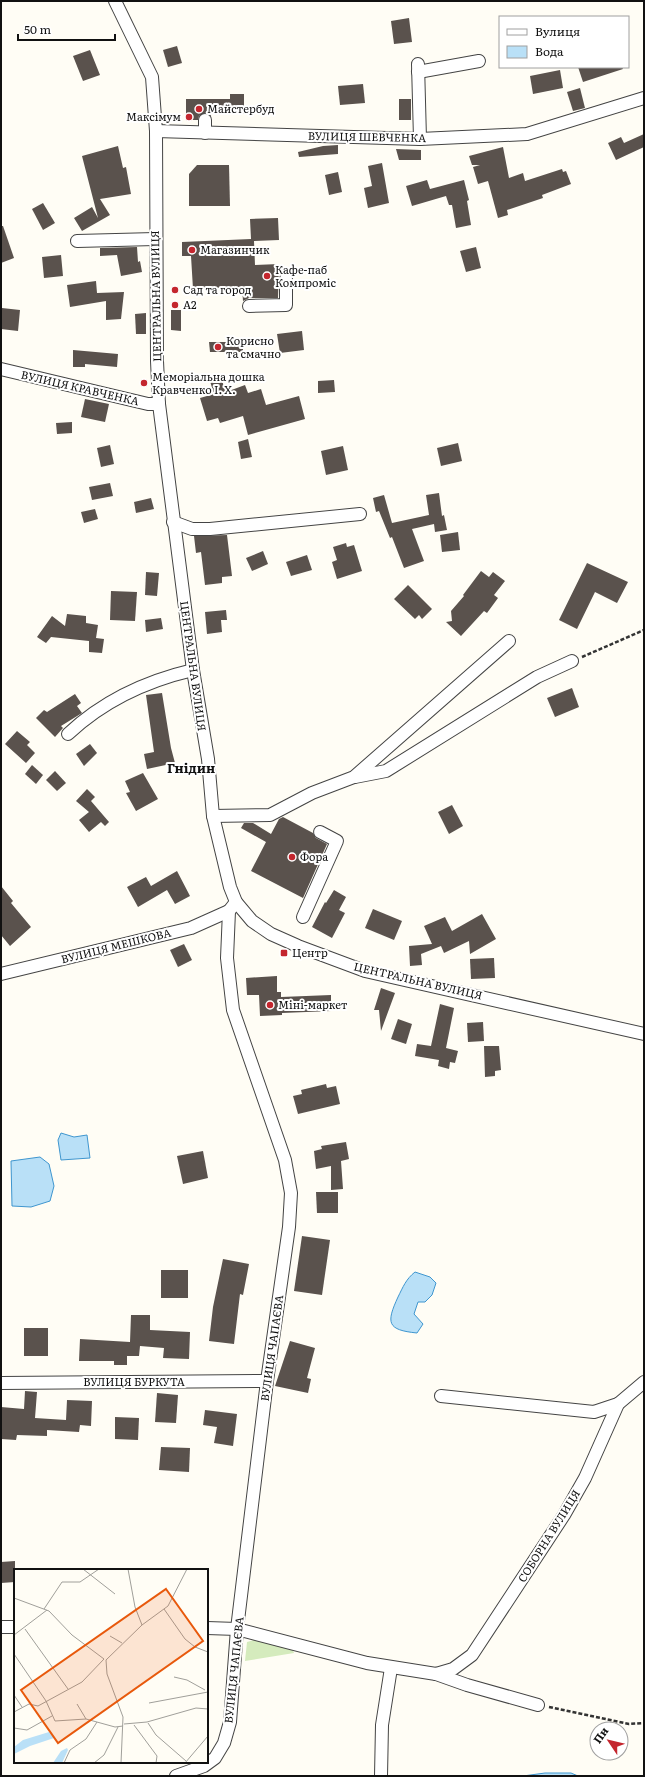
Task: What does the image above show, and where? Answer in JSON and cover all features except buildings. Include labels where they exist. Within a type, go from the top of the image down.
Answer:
[{"type":"street","name":"ЦЕНТРАЛЬНА ВУЛИЦЯ","points":[[115,1],[152,77],[156,131],[155,239],[159,404],[193,670],[208,759],[213,816],[230,887],[232,907],[271,934],[298,946],[365,971],[644,1034]]},
{"type":"street","points":[[420,139],[418,68],[479,61]]},
{"type":"street","name":"ВУЛИЦЯ ШЕВЧЕНКА","points":[[156,131],[420,139],[527,134],[644,98]]},
{"type":"street","points":[[205,120],[205,133]]},
{"type":"street","points":[[77,241],[155,239]]},
{"type":"street","points":[[249,306],[286,304],[286,280]]},
{"type":"street","name":"ВУЛИЦЯ КРАВЧЕНКА","points":[[1,369],[148,404],[159,404]]},
{"type":"street","points":[[173,522],[192,529],[210,529],[360,514]]},
{"type":"street","points":[[354,777],[509,641]]},
{"type":"street","points":[[213,816],[270,814],[312,793],[354,777],[386,771],[537,677],[572,661]]},
{"type":"street","points":[[68,734],[102,706],[132,690],[173,675],[193,670]]},
{"type":"street","points":[[303,918],[337,841],[320,832]]},
{"type":"street","name":"ВУЛИЦЯ МЕШКОВА","points":[[1,974],[191,928],[232,907]]},
{"type":"street","name":"ВУЛИЦЯ ЧАПАЄВА","points":[[176,1776],[204,1766],[215,1758],[224,1743],[230,1722],[237,1629],[267,1381],[289,1227],[291,1193],[285,1160],[233,1010],[226,958],[232,907]]},
{"type":"street","name":"ВУЛИЦЯ БУРКУТА","points":[[1,1383],[267,1381]]},
{"type":"street","name":"СОБОРНА ВУЛИЦЯ","points":[[436,1674],[453,1669],[472,1655],[564,1515],[585,1478],[618,1404],[644,1382]]},
{"type":"street","points":[[441,1396],[594,1412],[618,1404]]},
{"type":"street","points":[[1,1627],[14,1627]]},
{"type":"street","name":"СОБОРНА ВУЛИЦЯ","points":[[208,1628],[237,1629],[367,1663],[436,1674],[467,1685],[538,1705]]},
{"type":"street","points":[[381,1776],[382,1725],[391,1668]]},
{"type":"path","points":[[572,661],[644,630]]},
{"type":"path","points":[[538,1705],[629,1724],[644,1722]]},
{"type":"green space","points":[[254,1640],[292,1648],[294,1653],[245,1661],[247,1642]]},
{"type":"water","points":[[61,1133],[74,1137],[87,1135],[90,1158],[61,1160],[58,1140]]},
{"type":"water","points":[[40,1157],[49,1164],[54,1186],[50,1201],[31,1207],[12,1206],[11,1161]]},
{"type":"water","points":[[415,1272],[430,1277],[436,1283],[432,1295],[425,1302],[418,1302],[414,1314],[423,1324],[417,1333],[400,1330],[392,1324],[391,1319],[394,1306],[403,1287],[409,1277]]},
{"type":"water","points":[[545,1773],[571,1773],[578,1776],[523,1776]]},
{"type":"place","name":"Майстербуд","points":[[199,109]]},
{"type":"place","name":"Максімум","points":[[189,117]]},
{"type":"place","name":"Магазинчик","points":[[192,250]]},
{"type":"place","name":"Кафе-паб Компроміс","points":[[267,276]]},
{"type":"place","name":"Сад та город","points":[[175,290]]},
{"type":"place","name":"А2","points":[[175,305]]},
{"type":"place","name":"Корисно та смачно","points":[[218,347]]},
{"type":"place","name":"Меморіальна дошка Кравченко І. Х.","points":[[144,383]]},
{"type":"place","name":"Фора","points":[[292,857]]},
{"type":"place","name":"Центр","points":[[284,953]]},
{"type":"place","name":"Міні-маркет","points":[[270,1005]]},
{"type":"district","name":"Гнідин","points":[[191,768]]}]
